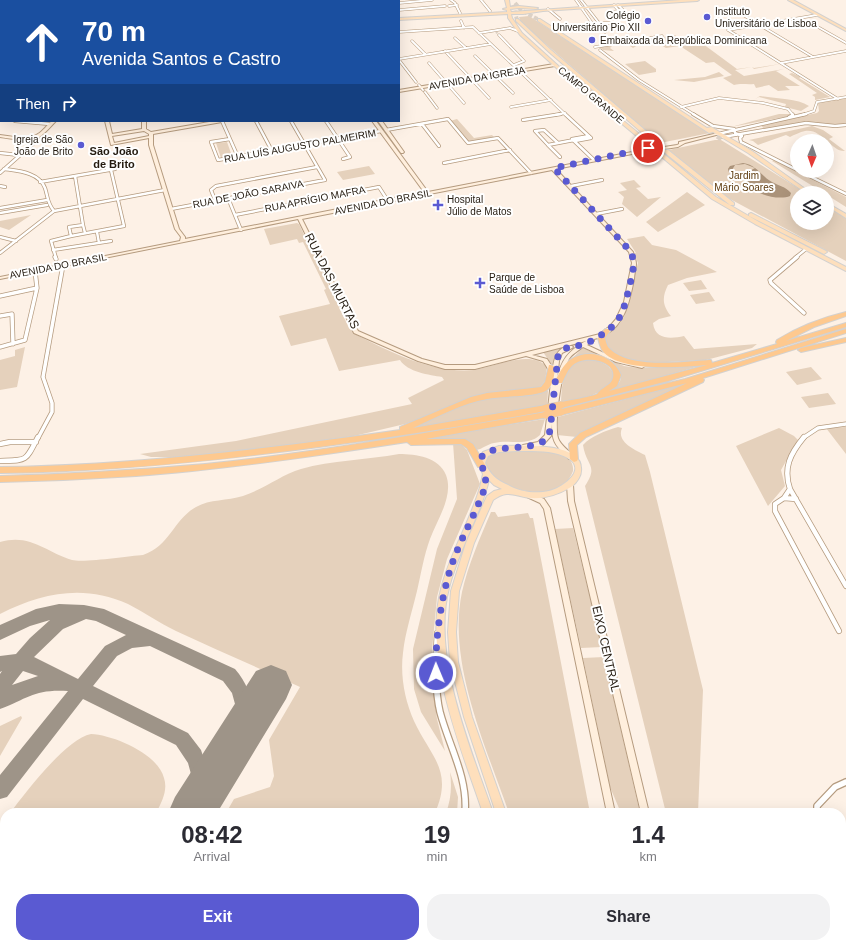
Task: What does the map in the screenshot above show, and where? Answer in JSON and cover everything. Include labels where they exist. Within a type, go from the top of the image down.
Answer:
[{"type":"highway","points":[[772,350],[788,336],[828,319],[846,314]]},
{"type":"highway","points":[[0,478],[102,475],[242,462],[356,446],[609,401],[772,350],[840,331],[846,325]]},
{"type":"highway","points":[[608,331],[602,336],[601,341],[609,353],[633,362],[721,366]]},
{"type":"highway","points":[[772,350],[801,350],[846,340]]},
{"type":"highway","points":[[557,380],[567,367],[574,361],[591,357],[604,360],[614,367],[617,379],[608,390],[596,398]]},
{"type":"highway","points":[[395,433],[471,400],[487,396],[541,390],[550,382],[549,365]]},
{"type":"highway","points":[[561,409],[596,398],[721,366]]},
{"type":"highway","points":[[572,458],[572,447],[574,442],[588,432],[721,366]]},
{"type":"highway","points":[[0,470],[43,470],[177,462],[546,412]]},
{"type":"highway","points":[[356,446],[458,440],[465,442],[470,446],[481,465]]},
{"type":"main road","name":"CAMPO GRANDE","points":[[507,0],[510,18],[518,31],[614,115],[714,198],[806,249],[846,269]]},
{"type":"main road","points":[[617,4],[671,0]]},
{"type":"main road","points":[[400,17],[416,18],[509,11],[528,8],[697,0]]},
{"type":"main road","points":[[790,0],[846,29]]},
{"type":"main road","points":[[795,0],[846,29]]},
{"type":"main road","points":[[522,4],[581,46],[711,132]]},
{"type":"main road","points":[[400,17],[460,12],[532,12],[583,6]]},
{"type":"main road","points":[[451,15],[460,12]]},
{"type":"main road","name":"CAMPO GRANDE","points":[[517,20],[604,99],[657,143]]},
{"type":"main road","points":[[538,20],[581,46]]},
{"type":"main road","points":[[558,58],[557,65],[568,67]]},
{"type":"main road","points":[[604,99],[614,115]]},
{"type":"main road","points":[[668,103],[761,160],[798,186]]},
{"type":"main road","points":[[666,151],[728,202]]},
{"type":"main road","points":[[693,181],[790,236],[846,264]]},
{"type":"main road","points":[[834,208],[846,216]]},
{"type":"main road","points":[[790,236],[816,253]]},
{"type":"main road","points":[[499,808],[468,717],[454,662],[452,632],[456,586],[470,543],[490,498],[495,494],[508,491],[530,495],[551,493],[570,484],[578,473],[578,467],[572,458],[554,451],[499,449],[488,451],[481,458],[481,465],[486,474],[508,491]]},
{"type":"main road","points":[[486,474],[484,488],[451,566],[444,593],[442,613],[442,653],[450,695],[486,808]]},
{"type":"street","points":[[128,0],[139,0]]},
{"type":"street","points":[[400,3],[432,0]]},
{"type":"street","points":[[451,0],[457,5],[460,12]]},
{"type":"street","points":[[481,0],[490,8],[490,11]]},
{"type":"street","points":[[576,0],[606,32]]},
{"type":"street","points":[[581,0],[592,23],[613,23],[618,28]]},
{"type":"street","points":[[617,4],[619,12]]},
{"type":"street","points":[[608,17],[610,12],[624,12],[617,4]]},
{"type":"street","points":[[450,6],[457,5]]},
{"type":"street","points":[[400,10],[446,6]]},
{"type":"street","points":[[548,9],[560,19]]},
{"type":"street","points":[[741,11],[743,14],[813,57]]},
{"type":"street","points":[[817,15],[728,30],[838,99]]},
{"type":"street","points":[[461,21],[464,28]]},
{"type":"street","points":[[400,32],[473,27],[589,136],[572,139],[574,141]]},
{"type":"street","points":[[479,33],[510,27],[518,31]]},
{"type":"street","points":[[818,27],[846,43]]},
{"type":"street","points":[[499,35],[524,62],[514,65]]},
{"type":"street","points":[[594,46],[662,36]]},
{"type":"street","points":[[455,38],[466,48]]},
{"type":"street","points":[[412,41],[425,54]]},
{"type":"street","points":[[400,60],[425,54],[491,44]]},
{"type":"street","points":[[600,50],[639,80],[713,126],[734,129]]},
{"type":"street","points":[[445,51],[489,98]]},
{"type":"street","points":[[781,63],[846,51]]},
{"type":"street","points":[[475,56],[513,93]]},
{"type":"street","points":[[400,62],[437,108]]},
{"type":"street","points":[[428,63],[464,103]]},
{"type":"street","name":"AVENIDA DA IGREJA","points":[[400,91],[557,65]]},
{"type":"street","points":[[697,140],[734,129],[812,112],[817,102],[846,97]]},
{"type":"street","points":[[681,106],[719,98],[740,100],[788,109],[793,114],[785,118]]},
{"type":"street","points":[[511,107],[551,100]]},
{"type":"street","points":[[523,120],[565,112]]},
{"type":"street","points":[[381,131],[448,119],[468,143],[498,138],[531,173]]},
{"type":"street","points":[[31,122],[50,124]]},
{"type":"street","points":[[0,173],[26,148],[38,139],[39,136],[53,122]]},
{"type":"street","points":[[107,122],[112,144],[142,139],[151,135],[217,122]]},
{"type":"street","points":[[144,122],[142,130],[136,135],[151,145]]},
{"type":"street","points":[[222,122],[238,157]]},
{"type":"street","points":[[257,122],[272,151]]},
{"type":"street","points":[[215,200],[211,190],[216,186],[317,167],[292,122]]},
{"type":"street","points":[[327,122],[350,157],[343,159]]},
{"type":"street","points":[[375,122],[422,187],[429,193]]},
{"type":"street","points":[[381,122],[429,193]]},
{"type":"street","points":[[697,140],[742,136],[807,123],[834,128],[846,125]]},
{"type":"street","points":[[422,124],[439,146]]},
{"type":"street","points":[[755,124],[763,127],[765,131]]},
{"type":"street","points":[[734,129],[735,133],[742,136]]},
{"type":"street","points":[[110,135],[142,130],[151,135]]},
{"type":"street","points":[[558,143],[544,130],[535,131],[560,157]]},
{"type":"street","name":"RUA LUÍS AUGUSTO PALMEIRIM","points":[[230,139],[211,142],[218,160],[381,131]]},
{"type":"street","points":[[151,135],[151,145],[171,209],[176,233],[171,242],[165,244]]},
{"type":"street","points":[[0,136],[32,138],[39,136]]},
{"type":"street","points":[[742,136],[740,139],[743,143],[790,167]]},
{"type":"street","points":[[26,138],[28,143],[26,148]]},
{"type":"street","points":[[32,138],[32,144]]},
{"type":"street","name":"AVENIDA DO BRASIL","points":[[0,278],[184,240],[198,240],[229,232],[594,160],[678,146],[684,142],[697,140]]},
{"type":"street","points":[[548,145],[574,141]]},
{"type":"street","points":[[574,141],[594,160]]},
{"type":"street","points":[[444,162],[510,150]]},
{"type":"street","points":[[0,153],[19,155]]},
{"type":"street","name":"RUA DE JOÃO SARAIVA","points":[[171,209],[325,180],[317,167]]},
{"type":"street","name":"RUA DAS MURTAS","points":[[515,449],[540,444],[548,436],[557,380],[562,367],[566,359],[575,350],[608,331],[617,323],[622,315],[634,263],[631,252],[554,168]]},
{"type":"street","points":[[4,169],[28,173],[40,182],[44,187],[47,204],[54,211]]},
{"type":"street","points":[[40,182],[109,170],[124,226],[52,241],[52,250],[56,259]]},
{"type":"street","points":[[75,176],[85,233]]},
{"type":"street","points":[[813,178],[846,194]]},
{"type":"street","points":[[571,186],[602,180]]},
{"type":"street","points":[[0,186],[5,187]]},
{"type":"street","name":"RUA APRÍGIO MAFRA","points":[[235,214],[379,187],[388,201]]},
{"type":"street","points":[[418,195],[422,187]]},
{"type":"street","points":[[0,253],[54,211],[165,190]]},
{"type":"street","points":[[228,198],[241,230]]},
{"type":"street","points":[[0,208],[47,200]]},
{"type":"street","points":[[0,213],[47,204]]},
{"type":"street","points":[[596,214],[622,209]]},
{"type":"street","name":"RUA DAS MURTAS","points":[[300,218],[356,332],[420,360],[445,367],[475,367],[600,336]]},
{"type":"street","points":[[71,236],[69,227],[83,225]]},
{"type":"street","points":[[97,232],[99,243]]},
{"type":"street","points":[[176,233],[184,236],[184,240]]},
{"type":"street","points":[[0,237],[16,242]]},
{"type":"street","points":[[52,250],[111,242]]},
{"type":"street","points":[[804,313],[788,296],[771,283],[770,280],[806,249]]},
{"type":"street","points":[[0,461],[22,460],[27,458],[52,412],[52,403],[43,377],[63,265]]},
{"type":"street","points":[[0,347],[25,340],[37,288],[35,271]]},
{"type":"street","points":[[0,296],[37,288]]},
{"type":"street","points":[[0,316],[12,314],[13,344]]},
{"type":"street","points":[[577,342],[628,364],[644,366],[657,364]]},
{"type":"street","points":[[557,380],[556,361],[560,352],[567,348],[583,345]]},
{"type":"street","points":[[540,351],[557,380]]},
{"type":"street","points":[[524,355],[535,356],[549,365]]},
{"type":"street","name":"RUA DAS MURTAS","points":[[557,380],[554,437],[572,458]]},
{"type":"street","points":[[846,424],[823,426],[809,432],[804,438],[786,471],[790,489],[846,586]]},
{"type":"street","points":[[0,444],[10,442],[36,442]]},
{"type":"street","name":"EIXO CENTRAL","points":[[570,484],[571,501],[644,808]]},
{"type":"street","points":[[790,489],[784,498],[775,504],[775,511],[840,631]]},
{"type":"street","points":[[530,495],[542,502],[547,508],[609,808]]},
{"type":"street","points":[[784,498],[796,499]]},
{"type":"street","points":[[442,613],[435,652],[436,691],[443,722],[466,796],[465,808]]},
{"type":"street","points":[[817,808],[817,806],[835,787],[846,782]]},
{"type":"green space","name":"Jardim Mário Soares","points":[[529,16],[710,133],[660,143],[518,20],[520,20],[519,17]]},
{"type":"green space","points":[[675,35],[696,50],[681,39],[691,38],[699,41],[737,69],[752,67],[735,70],[744,76],[784,69],[776,71],[800,86],[785,86],[790,90],[778,91],[769,85],[756,88],[754,84],[734,85],[723,78],[732,75],[714,62],[706,63],[680,46],[666,48],[656,42],[638,45],[633,48],[627,44],[612,46],[610,48],[614,51],[603,50],[599,47]]},
{"type":"green space","points":[[645,61],[656,69],[656,72],[639,75],[625,64]]},
{"type":"green space","points":[[780,64],[754,69],[752,67],[754,68]]},
{"type":"green space","points":[[560,65],[566,67],[605,101],[609,108],[563,70]]},
{"type":"green space","points":[[719,72],[724,76],[694,82],[674,80],[705,77]]},
{"type":"green space","points":[[792,73],[801,77],[799,78],[830,97],[815,100],[815,97],[812,95],[817,93],[789,74]]},
{"type":"green space","points":[[760,96],[798,101],[809,106],[801,111],[785,107],[786,104],[759,97],[755,99]]},
{"type":"green space","points":[[846,98],[846,124],[836,127],[812,122],[766,130],[760,125],[817,113],[819,111],[818,103]]},
{"type":"green space","points":[[779,114],[790,114],[790,116],[731,127]]},
{"type":"green space","points":[[457,119],[474,138],[492,135],[494,137],[469,142],[450,121]]},
{"type":"green space","points":[[812,126],[829,134],[818,134],[811,131],[803,131],[797,134],[790,134],[790,137],[786,135],[758,145],[749,140]]},
{"type":"green space","name":"Jardim Mário Soares","points":[[721,140],[795,186],[790,186],[790,230],[834,230],[834,210],[846,218],[846,261],[730,199],[706,183],[669,150]]},
{"type":"green space","points":[[227,142],[232,156],[221,158],[216,143]]},
{"type":"green space","points":[[834,143],[845,151],[840,150],[835,148]]},
{"type":"green space","points":[[774,160],[790,168],[790,172],[772,161]]},
{"type":"green space","points":[[369,166],[375,174],[343,180],[337,172]]},
{"type":"green space","points":[[800,178],[809,178],[825,186],[813,186]]},
{"type":"green space","points":[[634,180],[641,187],[636,188],[648,199],[661,197],[637,217],[622,204],[624,197],[618,192],[627,190],[620,183]]},
{"type":"green space","points":[[834,191],[846,197],[846,207],[834,199]]},
{"type":"green space","points":[[687,192],[705,205],[658,232],[646,222]]},
{"type":"green space","points":[[31,215],[9,230],[0,227],[0,221]]},
{"type":"green space","points":[[297,223],[299,224],[349,328],[355,334],[412,360],[443,369],[474,370],[522,359],[532,359],[547,367],[545,381],[541,386],[542,387],[493,394],[405,424],[354,436],[198,457],[151,457],[140,454],[236,441],[412,404],[408,398],[444,380],[442,377],[413,370],[403,364],[400,360],[339,371],[326,338],[291,346],[279,316],[330,304],[324,290],[326,289],[303,242],[299,243],[297,239],[270,245],[264,229]]},
{"type":"green space","points":[[644,236],[652,245],[676,250],[717,272],[687,278],[668,285],[664,301],[671,316],[659,319],[653,323],[654,329],[657,333],[669,338],[684,336],[694,349],[757,344],[752,348],[706,360],[649,363],[624,359],[607,349],[604,336],[620,323],[624,317],[638,263],[634,253],[636,253],[627,239]]},
{"type":"green space","points":[[701,280],[707,289],[689,291],[683,283]]},
{"type":"green space","points":[[709,292],[715,301],[696,304],[690,295]]},
{"type":"green space","points":[[578,343],[579,345],[560,350],[555,358],[554,368],[543,352]]},
{"type":"green space","points":[[25,347],[17,387],[0,390],[0,360],[15,356],[15,350]]},
{"type":"green space","points":[[583,348],[607,358],[592,357],[567,363]]},
{"type":"green space","points":[[589,359],[600,362],[609,367],[614,374],[611,381],[600,392],[561,403],[563,380],[569,368],[580,361]]},
{"type":"green space","points":[[610,360],[624,366],[638,368],[703,365],[612,391],[620,381],[621,377],[618,369]]},
{"type":"green space","points":[[811,367],[822,379],[797,385],[786,372]]},
{"type":"green space","points":[[694,381],[577,437],[557,435],[558,417]]},
{"type":"green space","points":[[546,390],[548,391],[547,405],[412,428],[454,408],[471,402],[530,395]]},
{"type":"green space","points":[[828,393],[836,404],[809,408],[801,397]]},
{"type":"green space","points":[[545,419],[540,435],[535,439],[524,442],[494,443],[476,450],[462,439],[444,438],[414,442],[405,441]]},
{"type":"green space","points":[[618,427],[622,428],[621,433],[624,441],[632,448],[645,455],[650,472],[703,690],[698,808],[665,808],[585,486],[591,474],[591,469],[583,445],[594,436]]},
{"type":"green space","points":[[846,427],[846,454],[826,428]]},
{"type":"green space","points":[[779,428],[794,436],[798,440],[781,470],[785,486],[768,506],[736,446]]},
{"type":"green space","points":[[453,443],[461,444],[467,450],[480,484],[447,559],[437,597],[432,650],[432,681],[437,719],[445,751],[421,712],[414,689],[413,649],[437,549],[457,499]]},
{"type":"green space","points":[[533,450],[557,453],[566,456],[572,462],[573,471],[564,484],[550,491],[533,492],[516,489],[501,482],[490,474],[485,465],[488,456],[493,453],[503,451]]},
{"type":"green space","points":[[399,454],[419,456],[433,460],[443,469],[448,483],[448,491],[444,508],[430,539],[424,558],[405,638],[402,662],[404,688],[411,713],[420,733],[438,764],[441,774],[442,785],[437,808],[229,808],[234,799],[270,787],[274,776],[269,740],[300,687],[176,631],[128,604],[95,594],[79,593],[47,596],[0,614],[0,542],[20,540],[29,542],[63,557],[78,561],[143,555],[160,545],[188,512],[201,504],[243,496],[301,469],[337,462]]},
{"type":"green space","points":[[491,512],[495,512],[498,517],[528,513],[530,518],[533,518],[589,808],[507,808],[471,704],[464,675],[460,647],[459,619],[462,592],[475,552]]},
{"type":"green space","points":[[573,528],[602,647],[581,648],[555,529]]},
{"type":"green space","points":[[604,657],[639,808],[619,808],[610,787],[583,658]]},
{"type":"green space","points":[[21,716],[22,718],[0,756],[0,726]]},
{"type":"green space","points":[[91,734],[111,738],[134,747],[153,761],[160,769],[165,782],[165,791],[158,808],[14,808],[47,768],[70,746],[81,738]]},
{"type":"green space","points":[[450,772],[458,797],[457,808],[448,808],[451,793]]},
{"type":"shaded area","points":[[743,163],[748,164],[755,168],[768,180],[784,187],[790,192],[790,196],[782,198],[761,194],[748,182],[732,176],[728,169],[730,166]],"holes":[[[745,164],[755,168],[741,176],[732,170],[735,165]]]},
{"type":"taxiway","points":[[0,633],[12,626],[48,613],[71,611],[98,614],[229,675],[239,689],[244,704],[244,720],[239,736]]},
{"type":"taxiway","points":[[20,663],[36,643],[57,624],[81,614]]},
{"type":"taxiway","points":[[81,689],[111,651],[130,641],[150,639]]},
{"type":"taxiway","points":[[0,664],[20,663]]},
{"type":"taxiway","points":[[0,687],[20,663]]},
{"type":"taxiway","points":[[20,663],[31,664],[81,689]]},
{"type":"taxiway","points":[[0,701],[31,686],[48,682],[65,683]]},
{"type":"taxiway","points":[[0,790],[81,689]]},
{"type":"taxiway","points":[[81,689],[182,739],[195,757],[200,774],[199,792],[193,808]]},
{"type":"runway","points":[[194,808],[271,685]]},
{"type":"tunnel","points":[[515,3],[521,10],[539,20]]},
{"type":"tunnel","points":[[513,5],[517,20]]},
{"type":"tunnel","points":[[496,32],[499,35]]},
{"type":"tunnel","points":[[711,132],[723,140]]},
{"type":"tunnel","points":[[657,143],[666,151]]},
{"type":"place","name":"Instituto Universitário de Lisboa","points":[[707,17]]},
{"type":"place","name":"Colégio Universitário Pio XII","points":[[648,21]]},
{"type":"place","name":"Embaixada da República Dominicana","points":[[592,40]]},
{"type":"place","name":"Igreja de São João de Brito","points":[[81,145]]},
{"type":"place","name":"Hospital Júlio de Matos","points":[[438,205]]},
{"type":"place","name":"Parque de Saúde de Lisboa","points":[[480,283]]},
{"type":"district","name":"São João de Brito","points":[[114,157]]},
{"type":"route","points":[[436,673],[435,652],[444,593],[451,566],[485,487],[486,474],[481,465],[481,458],[488,451],[494,449],[515,449],[540,444],[545,440],[550,431],[556,361],[560,352],[563,349],[583,345],[608,331],[617,323],[622,315],[633,272],[634,263],[631,252],[554,168],[632,153],[648,148]]}]
